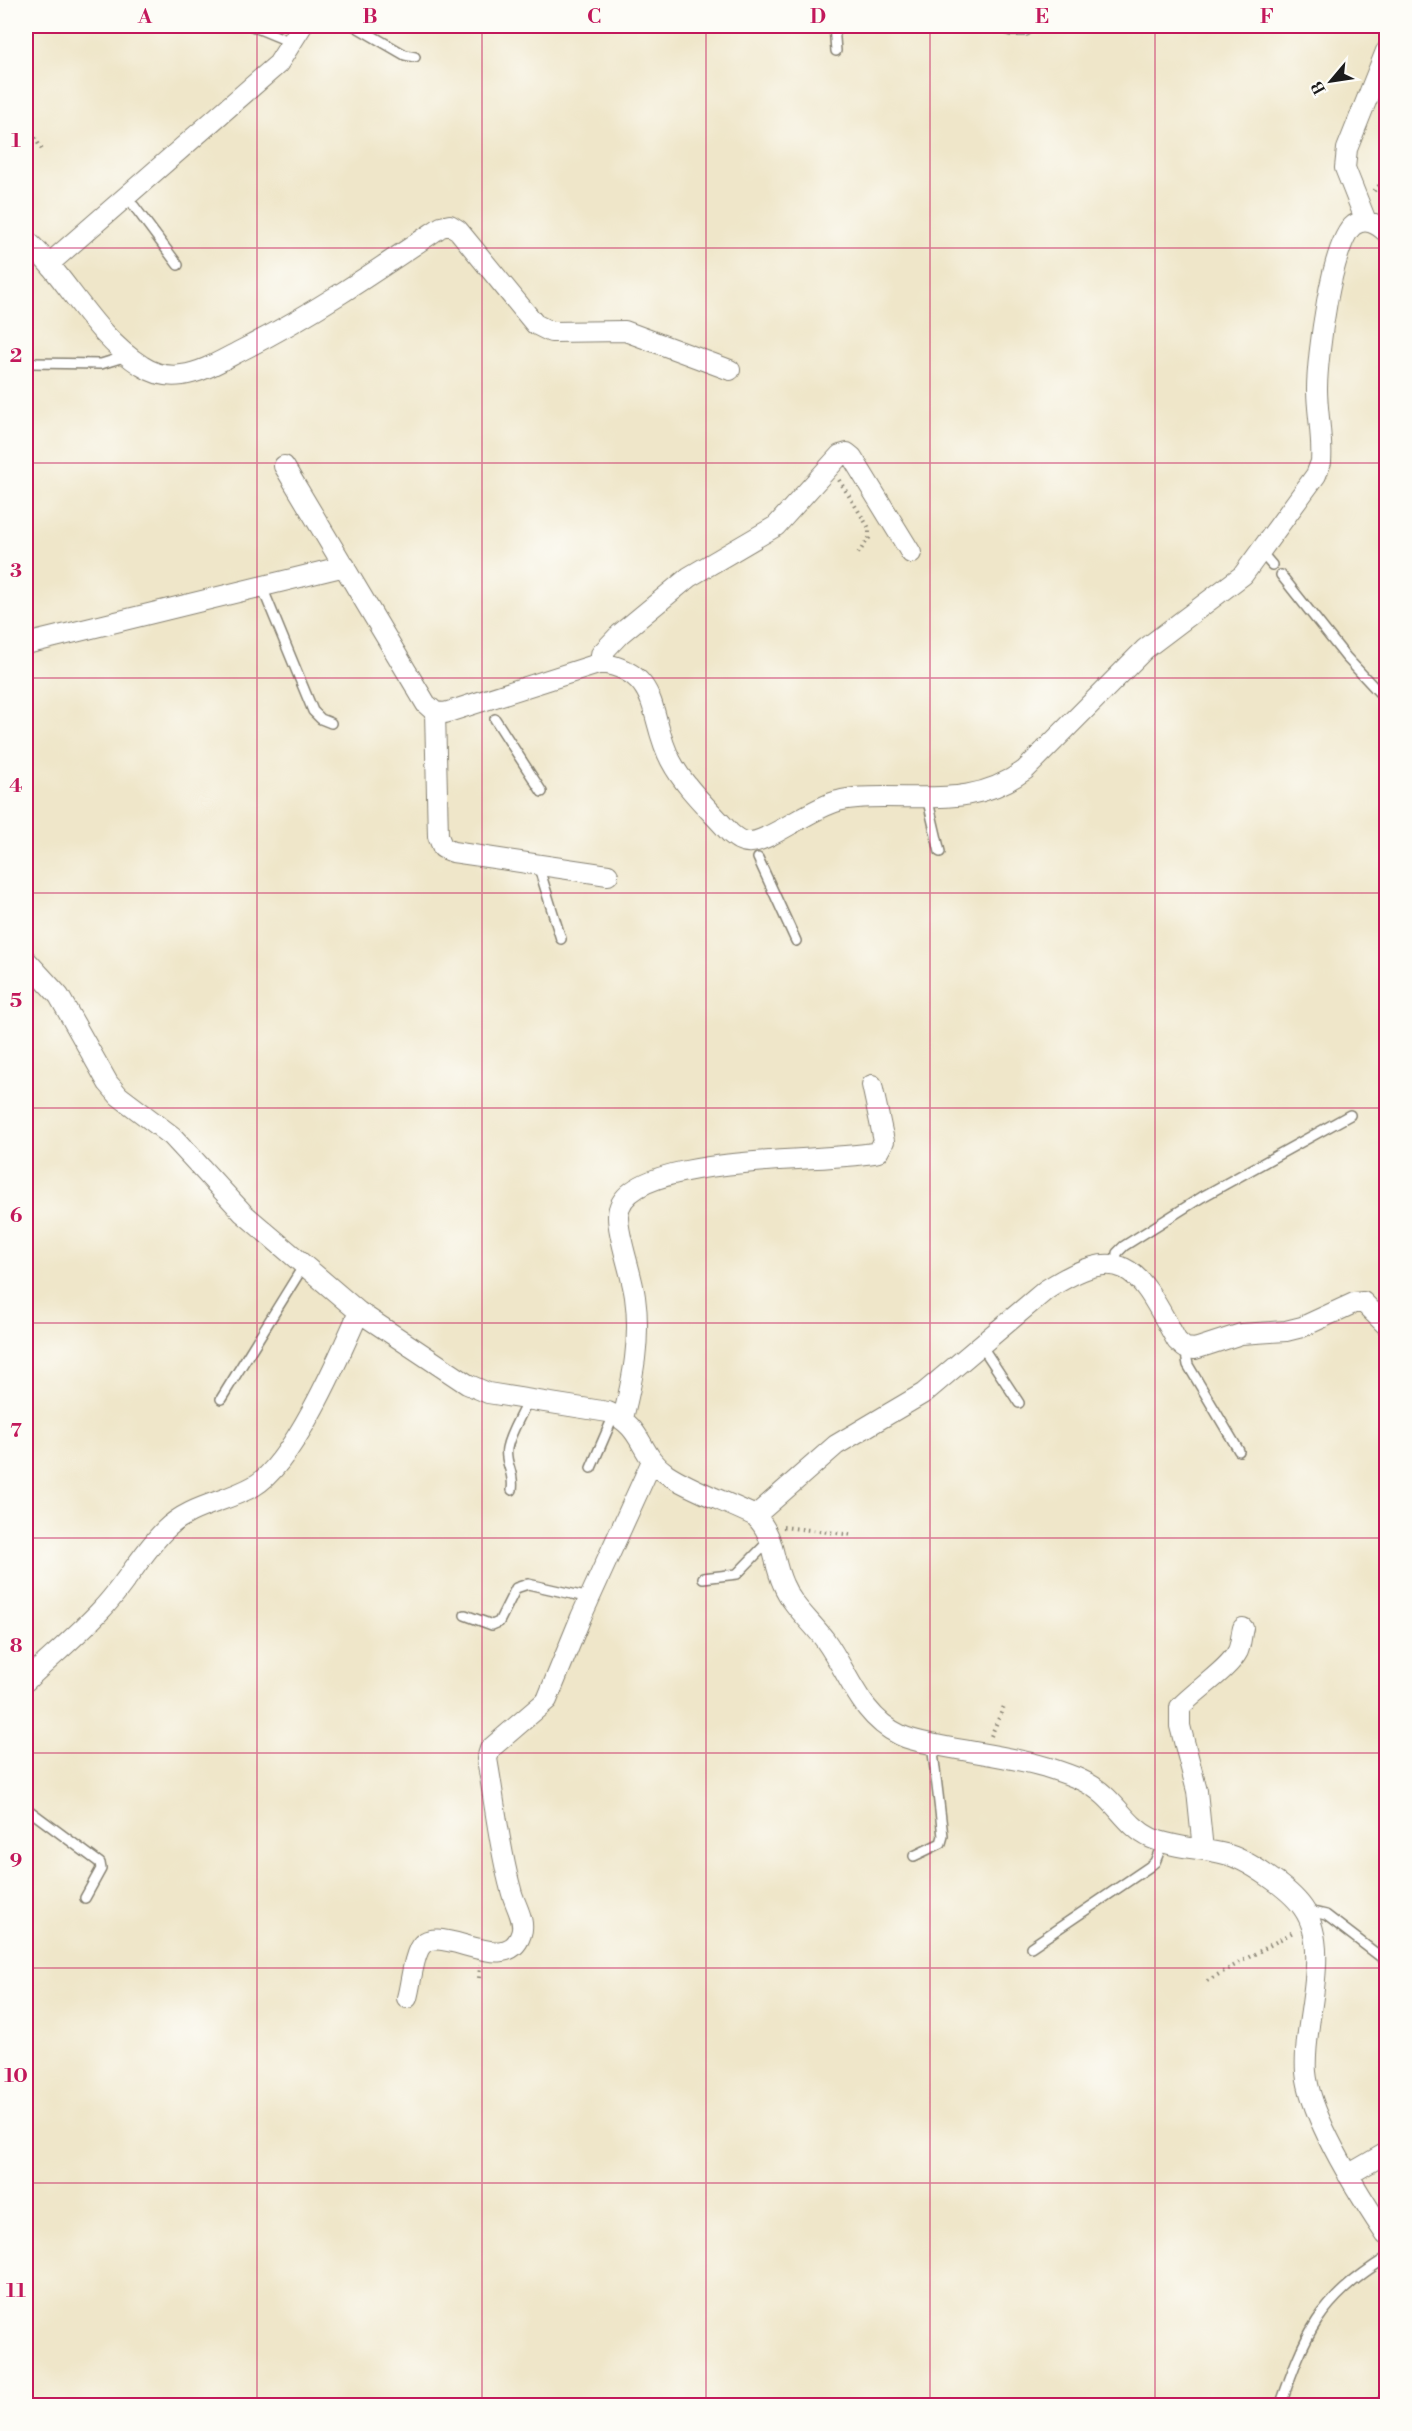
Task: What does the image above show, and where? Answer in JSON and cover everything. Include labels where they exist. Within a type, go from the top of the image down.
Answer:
[{"type":"street","points":[[1012,26],[1024,26]]},
{"type":"street","points":[[50,262],[130,200],[278,64],[297,34]]},
{"type":"street","points":[[1366,221],[1345,168],[1347,149],[1386,51]]},
{"type":"street","points":[[284,466],[426,704],[435,712],[445,713],[487,705],[601,663],[611,664],[636,676],[645,685],[665,748],[675,768],[730,833],[753,850],[760,840],[813,810],[839,801],[861,797],[927,797],[983,793],[1005,784],[1025,770],[1145,649],[1266,558],[1316,475],[1321,462],[1318,379],[1330,280],[1347,233],[1355,224],[1366,221],[1377,224],[1386,232]]},
{"type":"street","points":[[26,240],[50,262],[97,325],[142,366],[162,375],[181,375],[203,370],[298,322],[441,227],[450,225],[458,230],[535,324],[551,332],[625,331],[730,370]]},
{"type":"street","points":[[601,663],[602,654],[613,641],[689,577],[776,526],[840,455],[847,453],[852,456],[911,553]]},
{"type":"street","points":[[26,644],[345,566]]},
{"type":"street","points":[[435,712],[438,836],[443,848],[453,852],[608,875]]},
{"type":"street","points":[[28,968],[59,996],[108,1083],[119,1096],[172,1136],[238,1207],[359,1312],[467,1384],[488,1393],[619,1417],[635,1430],[652,1461],[667,1474],[764,1526],[782,1582],[791,1599],[830,1647],[866,1708],[881,1724],[901,1736],[1044,1767],[1087,1782],[1104,1795],[1135,1828],[1163,1842],[1228,1854],[1292,1895],[1307,1917],[1316,1956],[1306,2050],[1306,2074],[1313,2100],[1348,2175],[1386,2235]]},
{"type":"street","points":[[619,1417],[635,1368],[638,1339],[635,1297],[618,1216],[622,1199],[635,1186],[695,1168],[801,1158],[862,1156],[878,1152],[884,1141],[872,1084]]},
{"type":"street","points":[[764,1526],[836,1445],[924,1393],[1062,1280],[1096,1266],[1116,1265],[1135,1273],[1146,1285],[1177,1341],[1185,1348],[1195,1349],[1241,1334],[1286,1331],[1302,1327],[1354,1303],[1363,1302],[1386,1325]]},
{"type":"street","points":[[26,1681],[102,1610],[172,1524],[199,1506],[253,1487],[269,1476],[283,1459],[331,1372],[359,1312]]},
{"type":"street","points":[[407,1998],[419,1948],[427,1941],[435,1938],[481,1950],[500,1952],[513,1945],[521,1936],[523,1924],[503,1858],[487,1759],[490,1749],[547,1701],[590,1598],[652,1461]]},
{"type":"street","points":[[1203,1850],[1197,1791],[1180,1726],[1180,1707],[1198,1688],[1222,1671],[1238,1651],[1243,1628]]},
{"type":"street","points":[[1348,2175],[1386,2153]]},
{"type":"lane","points":[[252,26],[297,34]]},
{"type":"lane","points":[[355,26],[405,55],[415,57]]},
{"type":"lane","points":[[834,26],[836,51]]},
{"type":"lane","points":[[130,200],[178,265]]},
{"type":"lane","points":[[30,363],[101,364],[114,362],[129,355]]},
{"type":"lane","points":[[1281,575],[1346,657],[1386,700]]},
{"type":"lane","points":[[262,587],[314,711],[321,719],[331,723]]},
{"type":"lane","points":[[495,719],[542,792]]},
{"type":"lane","points":[[927,797],[940,852]]},
{"type":"lane","points":[[753,850],[796,941]]},
{"type":"lane","points":[[538,865],[561,939]]},
{"type":"lane","points":[[1116,1265],[1118,1253],[1124,1246],[1202,1197],[1350,1115]]},
{"type":"lane","points":[[221,1399],[304,1265]]},
{"type":"lane","points":[[981,1345],[1019,1403]]},
{"type":"lane","points":[[1185,1348],[1188,1365],[1239,1451]]},
{"type":"lane","points":[[512,1490],[514,1477],[507,1461],[507,1449],[528,1400]]},
{"type":"lane","points":[[591,1468],[619,1417]]},
{"type":"lane","points":[[703,1578],[737,1574],[764,1526]]},
{"type":"lane","points":[[465,1615],[492,1625],[500,1622],[516,1588],[528,1584],[590,1598]]},
{"type":"lane","points":[[914,1856],[941,1843],[943,1836],[932,1744]]},
{"type":"lane","points":[[26,1808],[100,1863],[101,1869],[85,1898]]},
{"type":"lane","points":[[1031,1947],[1149,1867],[1155,1862],[1163,1842]]},
{"type":"lane","points":[[1307,1917],[1326,1915],[1386,1961]]},
{"type":"lane","points":[[1280,2406],[1294,2364],[1316,2318],[1356,2278],[1386,2258]]},
{"type":"path","points":[[26,122],[42,150]]},
{"type":"path","points":[[831,466],[868,528],[869,538],[857,555]]},
{"type":"path","points":[[764,1526],[854,1535]]},
{"type":"path","points":[[984,1755],[1005,1704]]},
{"type":"path","points":[[1207,1981],[1307,1917]]}]
